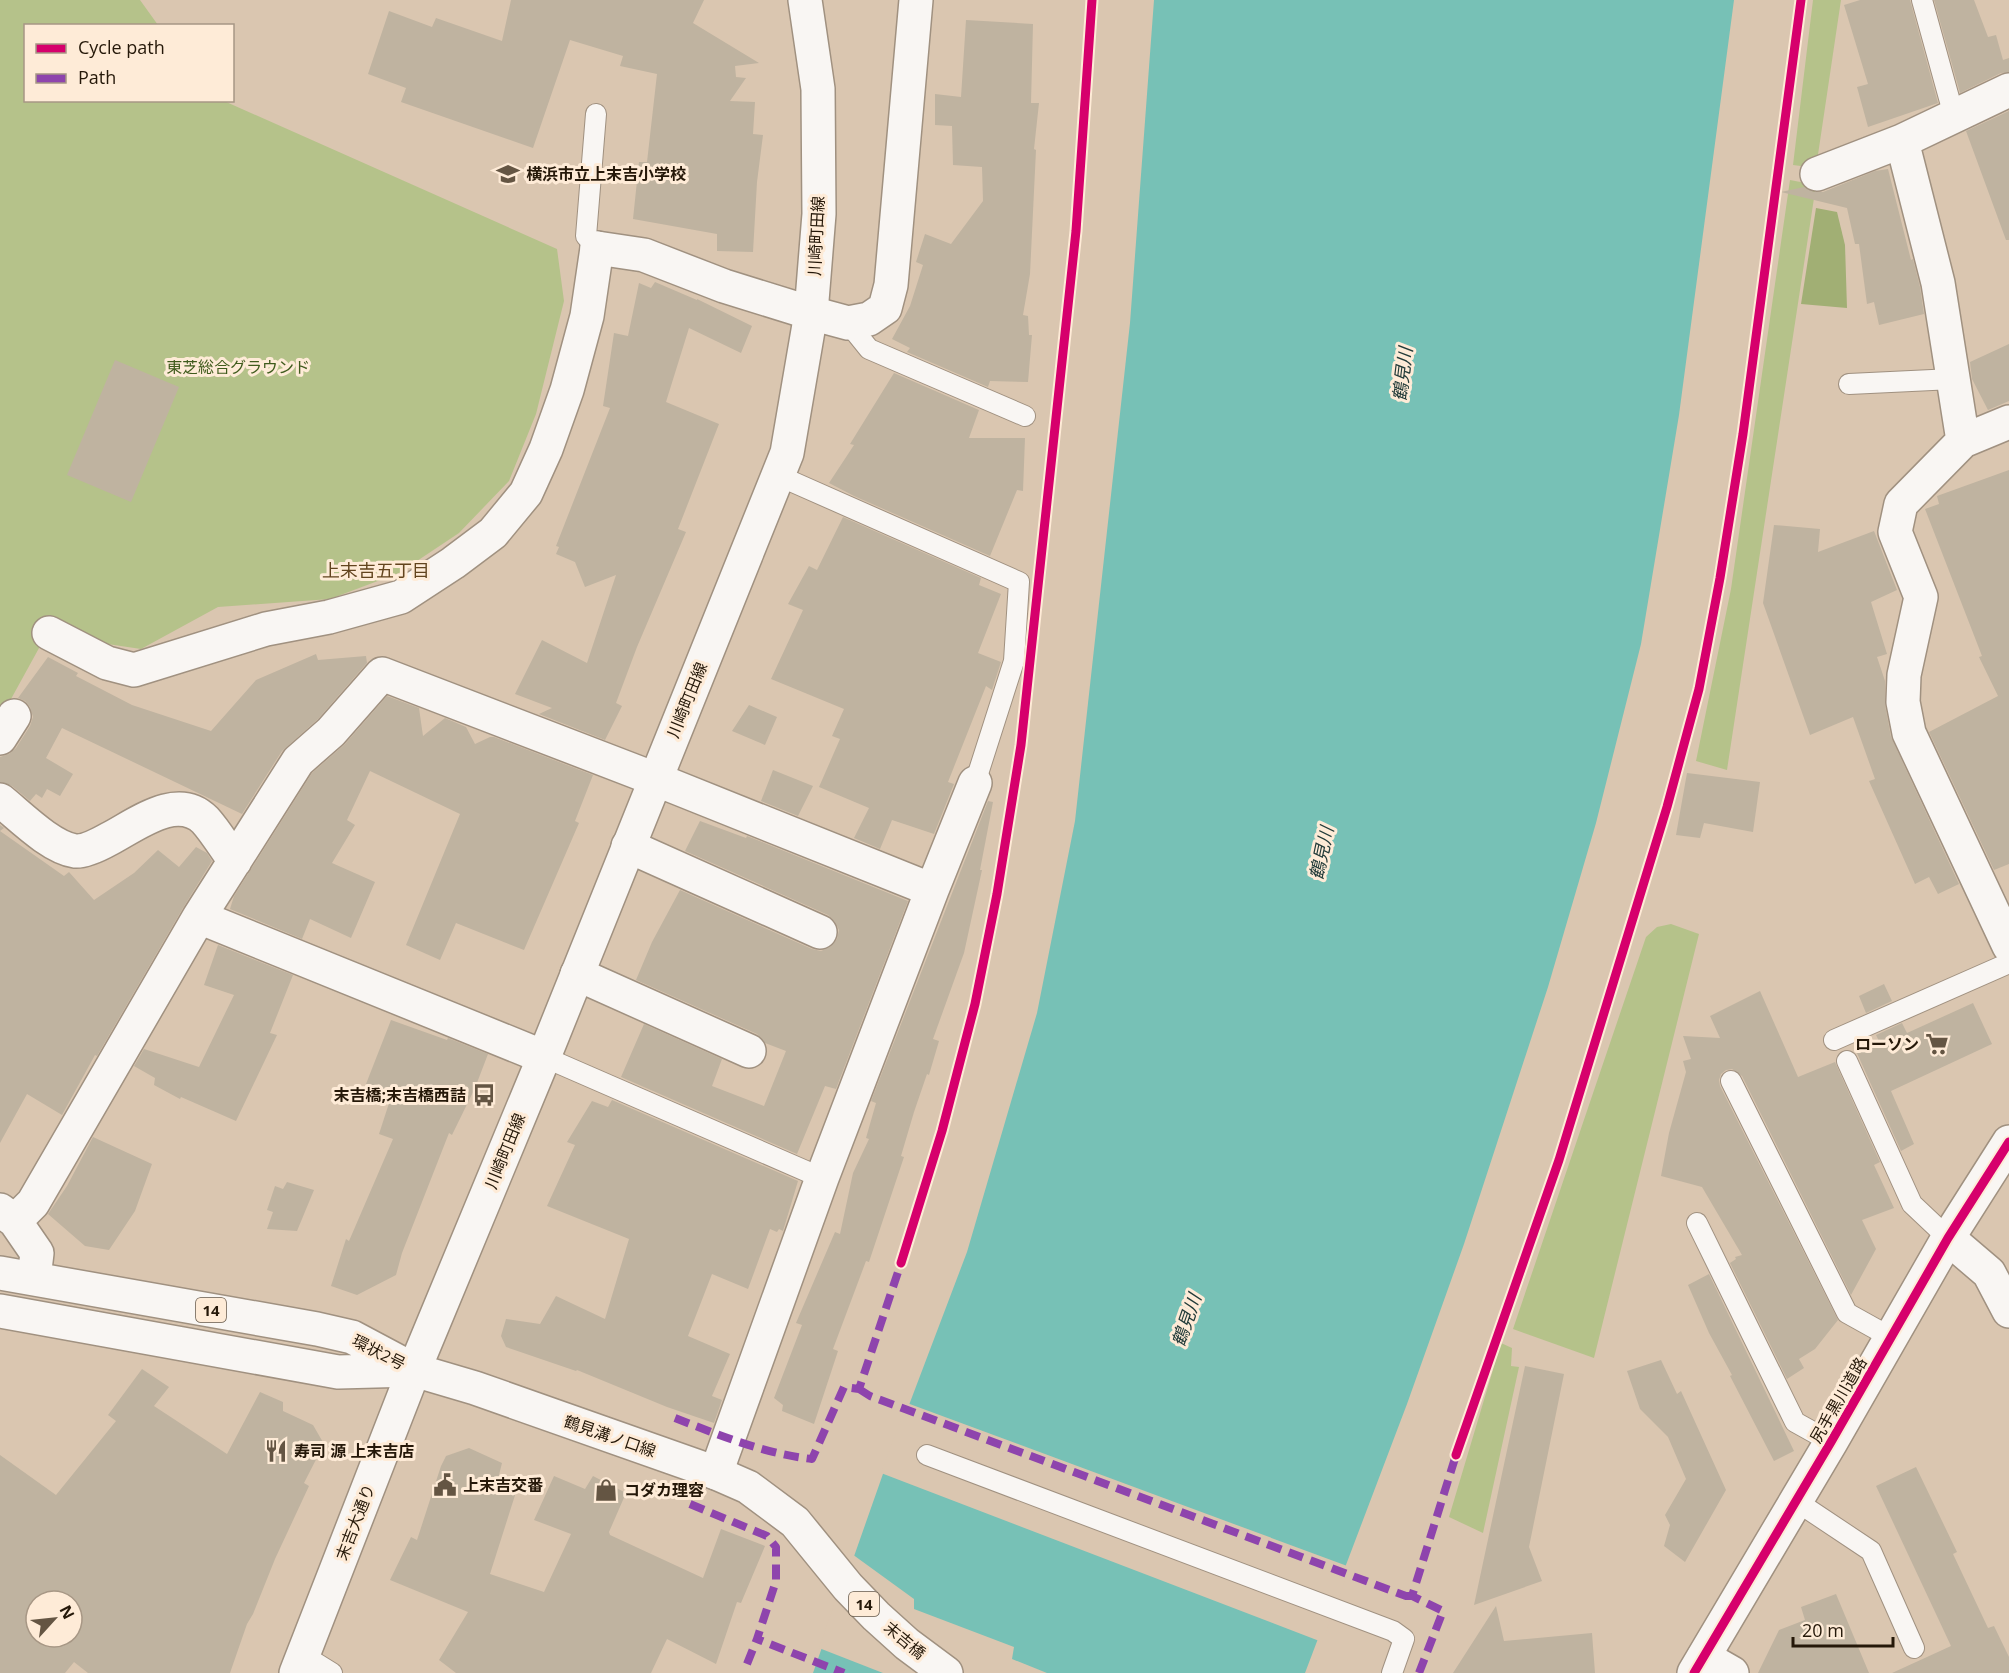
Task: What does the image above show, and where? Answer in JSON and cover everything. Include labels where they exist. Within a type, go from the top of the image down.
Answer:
[{"type":"street","name":"川崎町田線","points":[[414,1370],[544,1058],[787,453],[811,313],[819,214],[818,89],[805,0]]},
{"type":"street","points":[[49,633],[107,663],[134,670],[266,629],[328,617],[401,597],[453,563],[493,533],[526,493],[546,449],[567,390],[587,316],[597,248],[644,255],[724,286],[848,323],[868,319],[885,308],[891,285],[916,0]]},
{"type":"street","points":[[1817,174],[1902,141],[2009,90]]},
{"type":"street","points":[[1902,141],[1938,283],[1963,441]]},
{"type":"street","points":[[2009,422],[1963,441],[1901,504],[1895,532],[1921,597],[1904,675],[1904,702],[1909,733],[2009,946]]},
{"type":"street","points":[[34,1278],[37,1253],[7,1215],[33,1203],[199,917],[298,760],[331,732],[382,674],[655,778],[932,890]]},
{"type":"street","points":[[716,1473],[822,1178],[975,783]]},
{"type":"street","points":[[0,800],[57,845],[77,851],[99,844],[159,812],[178,809],[192,811],[205,820],[235,861]]},
{"type":"street","points":[[628,846],[820,932]]},
{"type":"street","points":[[199,917],[544,1058]]},
{"type":"street","points":[[577,974],[749,1051]]},
{"type":"street","name":"尻手黒川道路","points":[[1699,1665],[1892,1338],[1948,1238],[2009,1142]]},
{"type":"street","points":[[1948,1238],[1989,1273],[2009,1311]]},
{"type":"street","name":"環状2号","points":[[0,1273],[352,1337],[414,1370]]},
{"type":"street","name":"環状2号","points":[[0,1311],[338,1372],[414,1370]]},
{"type":"street","name":"鶴見溝ノ口線","points":[[414,1370],[475,1388],[716,1473],[748,1487],[795,1522]]},
{"type":"street","name":"末吉大通り","points":[[299,1664],[414,1370]]},
{"type":"street","name":"末吉橋","points":[[795,1522],[848,1587],[876,1616],[907,1644],[946,1673]]},
{"type":"street","points":[[1699,1665],[1732,1673]]},
{"type":"lane","points":[[1922,0],[1954,116]]},
{"type":"lane","points":[[596,114],[586,236],[597,248]]},
{"type":"lane","points":[[848,323],[869,350],[1025,416]]},
{"type":"lane","points":[[1849,384],[1953,379]]},
{"type":"lane","points":[[777,475],[1019,582],[1014,661],[975,783]]},
{"type":"lane","points":[[1834,1040],[2009,963]]},
{"type":"lane","points":[[544,1058],[822,1178]]},
{"type":"lane","points":[[1847,1061],[1912,1204],[1948,1238]]},
{"type":"lane","points":[[1731,1081],[1847,1313],[1892,1338]]},
{"type":"lane","points":[[1697,1223],[1795,1422],[1831,1442]]},
{"type":"lane","points":[[927,1455],[1393,1631],[1404,1640],[1392,1673]]},
{"type":"lane","points":[[1796,1501],[1871,1551],[1914,1648]]},
{"type":"lane","points":[[299,1664],[332,1673]]},
{"type":"green space","name":"東芝総合グラウンド","points":[[0,0],[140,0],[157,24],[24,24],[24,102],[226,102],[557,249],[564,301],[536,414],[509,481],[459,533],[399,573],[330,599],[218,607],[141,649],[94,642],[55,619],[0,719]]},
{"type":"green space","points":[[1813,0],[1841,0],[1816,168],[1793,165]]},
{"type":"green space","points":[[1790,180],[1816,185],[1727,770],[1696,761],[1731,589]]},
{"type":"green space","points":[[1816,208],[1837,212],[1845,245],[1847,308],[1801,304]]},
{"type":"green space","points":[[1671,924],[1699,934],[1594,1358],[1513,1329],[1646,937],[1657,927]]},
{"type":"green space","points":[[1501,1343],[1512,1348],[1511,1366],[1519,1367],[1483,1533],[1449,1517]]},
{"type":"water","name":"鶴見川","points":[[1154,0],[1734,0],[1679,415],[1641,644],[1596,823],[1548,987],[1464,1244],[1407,1404],[1305,1673],[813,1673],[884,1471],[967,1252],[1037,1013],[1075,821],[1130,323]]},
{"type":"pier","points":[[907,1403],[1350,1567],[1322,1642],[881,1473]]},
{"type":"pier","points":[[852,1554],[914,1599],[914,1609],[1014,1647],[1012,1659],[1047,1673],[883,1673],[819,1648]]},
{"type":"building","points":[[511,0],[704,0],[693,23],[759,63],[735,66],[736,77],[746,78],[730,101],[755,102],[753,134],[763,135],[757,182],[753,252],[717,251],[717,234],[633,219],[639,162],[647,162],[657,74],[620,66],[623,56],[570,40],[533,148],[401,102],[406,88],[368,74],[389,11],[432,27],[436,18],[502,41]]},
{"type":"building","points":[[1860,0],[1910,0],[1938,103],[1868,127],[1857,87],[1868,84],[1844,5]]},
{"type":"building","points":[[1934,0],[1974,0],[1988,37],[1996,35],[2003,60],[2009,58],[2009,72],[2001,73],[1960,93]]},
{"type":"building","points":[[966,20],[1033,24],[1031,103],[1039,103],[1034,149],[1036,150],[1030,274],[1023,315],[1028,316],[1029,335],[1032,335],[1028,382],[990,381],[988,387],[907,352],[910,348],[892,339],[910,306],[923,265],[916,262],[925,234],[951,244],[983,201],[982,167],[953,165],[952,126],[935,125],[935,94],[961,97]]},
{"type":"building","points":[[2009,111],[2009,240],[2006,240],[1966,131]]},
{"type":"building","points":[[1888,169],[1920,287],[1924,314],[1879,325],[1874,302],[1867,304],[1859,244],[1855,244],[1847,208],[1781,192],[1804,187],[1814,192],[1823,192],[1875,171]]},
{"type":"building","points":[[655,282],[697,299],[752,326],[741,353],[689,328],[666,402],[719,424],[678,529],[686,532],[637,647],[616,703],[622,706],[605,740],[539,714],[552,708],[515,694],[542,640],[587,663],[616,575],[585,587],[575,562],[556,554],[559,547],[556,546],[610,408],[603,406],[614,333],[628,336],[639,283],[651,288]]},
{"type":"building","points":[[2009,344],[2009,401],[1988,410],[1972,379],[1970,362]]},
{"type":"building","points":[[115,360],[179,387],[131,502],[67,475]]},
{"type":"building","points":[[894,373],[979,410],[969,438],[1025,438],[1023,491],[1017,490],[990,556],[829,483],[854,445],[850,444]]},
{"type":"building","points":[[2009,470],[2009,864],[1994,870],[1929,732],[1998,696],[1979,657],[1982,656],[1925,509],[1939,504],[1937,496]]},
{"type":"building","points":[[843,517],[981,578],[979,585],[1001,594],[978,653],[1001,662],[992,690],[986,686],[948,782],[954,784],[934,834],[892,820],[880,849],[854,838],[869,808],[819,787],[840,739],[832,736],[844,709],[771,679],[803,610],[788,604],[809,566],[817,570]]},
{"type":"building","points":[[1774,525],[1820,529],[1818,552],[1874,531],[1897,590],[1871,602],[1887,654],[1877,657],[1885,681],[1885,705],[1891,737],[1959,884],[1938,894],[1929,877],[1915,884],[1869,781],[1875,779],[1853,717],[1810,735],[1763,603]]},
{"type":"building","points":[[316,654],[318,660],[366,656],[367,663],[318,719],[282,751],[242,814],[62,728],[46,758],[73,774],[60,796],[47,789],[42,798],[36,794],[30,801],[12,786],[0,782],[0,757],[16,748],[33,717],[30,707],[18,698],[48,657],[78,673],[76,676],[132,705],[211,731],[256,680]]},
{"type":"building","points":[[387,696],[419,708],[423,736],[445,718],[466,727],[475,744],[494,737],[593,775],[575,821],[579,823],[524,950],[456,923],[440,960],[406,945],[460,814],[370,771],[347,820],[355,825],[332,863],[375,882],[351,938],[310,919],[302,939],[230,909],[234,896],[312,773],[345,744]]},
{"type":"building","points":[[749,705],[777,717],[765,745],[732,731]]},
{"type":"building","points":[[773,770],[813,786],[798,816],[761,801]]},
{"type":"building","points":[[1687,773],[1760,782],[1753,832],[1704,823],[1700,838],[1676,835]]},
{"type":"building","points":[[988,801],[993,802],[980,870],[982,870],[964,953],[933,1039],[939,1041],[929,1075],[927,1074],[914,1112],[901,1156],[904,1157],[869,1262],[866,1261],[833,1349],[838,1351],[814,1424],[782,1411],[783,1405],[774,1398],[802,1325],[796,1323],[835,1232],[840,1234],[853,1173],[869,1139],[866,1138],[876,1103],[871,1101]]},
{"type":"building","points":[[700,821],[746,838],[747,836],[908,901],[836,1089],[825,1086],[797,1154],[621,1077],[644,1024],[722,1059],[712,1086],[764,1106],[786,1051],[765,1043],[757,1034],[636,980],[652,942],[680,890],[812,949],[821,951],[830,947],[837,939],[839,930],[828,915],[685,851]]},
{"type":"building","points":[[0,831],[64,876],[69,872],[94,900],[134,873],[158,850],[179,867],[196,847],[207,853],[212,861],[97,1056],[95,1055],[62,1115],[27,1094],[0,1143]]},
{"type":"building","points":[[218,945],[293,975],[270,1033],[277,1035],[236,1121],[181,1097],[180,1099],[154,1085],[155,1078],[134,1066],[144,1049],[199,1067],[234,995],[204,985]]},
{"type":"building","points":[[1884,984],[1892,1001],[1866,1013],[1859,996]]},
{"type":"building","points":[[1760,991],[1798,1077],[1835,1062],[1880,1162],[1874,1165],[1894,1208],[1862,1220],[1876,1249],[1851,1295],[1742,1076],[1732,1069],[1721,1074],[1720,1086],[1838,1320],[1815,1349],[1799,1359],[1804,1368],[1787,1379],[1730,1263],[1736,1259],[1735,1257],[1742,1255],[1702,1187],[1661,1176],[1669,1133],[1686,1072],[1683,1061],[1691,1059],[1683,1036],[1720,1038],[1710,1016]]},
{"type":"building","name":"ローソン","points":[[1973,1003],[1992,1044],[1891,1091],[1914,1144],[1901,1151],[1856,1051],[1879,1041],[1876,1035],[1902,1023],[1907,1033]]},
{"type":"building","points":[[391,1020],[447,1040],[448,1038],[488,1054],[475,1088],[452,1135],[449,1133],[402,1253],[396,1275],[357,1295],[331,1286],[346,1239],[349,1241],[393,1139],[379,1134],[392,1094],[366,1084]]},
{"type":"building","points":[[612,1100],[798,1181],[783,1231],[779,1229],[777,1232],[770,1229],[748,1289],[712,1274],[688,1336],[730,1354],[712,1396],[722,1400],[714,1423],[667,1407],[577,1370],[506,1347],[501,1336],[506,1319],[540,1324],[556,1296],[605,1319],[629,1239],[547,1206],[575,1145],[567,1142],[592,1101],[608,1107]]},
{"type":"building","points":[[93,1137],[152,1164],[135,1211],[109,1250],[85,1246],[48,1214],[67,1186]]},
{"type":"building","points":[[287,1182],[314,1190],[297,1231],[267,1229],[273,1212],[267,1210],[275,1186],[283,1189]]},
{"type":"building","points":[[1709,1274],[1794,1451],[1774,1461],[1730,1376],[1732,1375],[1709,1333],[1688,1285]]},
{"type":"building","points":[[1661,1360],[1677,1394],[1681,1391],[1726,1490],[1685,1562],[1664,1546],[1670,1525],[1665,1515],[1686,1479],[1668,1437],[1640,1409],[1627,1371]]},
{"type":"building","points":[[1525,1366],[1564,1374],[1529,1547],[1542,1581],[1474,1605]]},
{"type":"building","points":[[142,1369],[169,1387],[154,1406],[227,1454],[260,1392],[283,1402],[283,1411],[313,1425],[324,1444],[304,1483],[309,1486],[247,1624],[230,1673],[88,1673],[74,1662],[65,1673],[0,1673],[0,1455],[56,1495],[116,1421],[108,1415]]},
{"type":"building","points":[[469,1448],[502,1463],[497,1483],[517,1489],[490,1574],[544,1592],[571,1534],[534,1520],[554,1476],[585,1489],[593,1476],[626,1493],[609,1532],[610,1535],[703,1578],[721,1529],[765,1546],[741,1603],[737,1602],[716,1664],[667,1639],[651,1673],[456,1673],[439,1660],[468,1612],[390,1580],[411,1537],[417,1540],[446,1456]]},
{"type":"building","points":[[1916,1467],[1957,1552],[1953,1554],[1988,1628],[1994,1626],[2009,1657],[2009,1673],[1892,1673],[1951,1646],[1876,1486]]},
{"type":"building","points":[[1836,1594],[1869,1673],[1758,1673],[1779,1630],[1805,1620],[1801,1607]]},
{"type":"building","points":[[1496,1606],[1504,1641],[1592,1633],[1595,1673],[1453,1673]]},
{"type":"marked path","points":[[675,1418],[760,1448],[812,1459],[844,1387],[859,1389],[901,1263]]},
{"type":"marked path","points":[[859,1389],[870,1396],[1406,1596],[1412,1596]]},
{"type":"marked path","points":[[1419,1673],[1443,1611],[1412,1596],[1456,1455]]},
{"type":"marked path","points":[[690,1504],[767,1536],[776,1547],[776,1581],[757,1639],[844,1673]]},
{"type":"marked path","points":[[747,1664],[757,1639]]},
{"type":"cycle path","points":[[901,1263],[942,1131],[975,1004],[997,894],[1021,745],[1076,231],[1092,0]]},
{"type":"cycle path","points":[[1456,1455],[1559,1160],[1667,807],[1699,689],[1720,578],[1743,434],[1801,0]]},
{"type":"cycle path","points":[[1694,1673],[1831,1442],[1948,1238],[2009,1142]]},
{"type":"place","name":"横浜市立上末吉小学校","points":[[508,174]]},
{"type":"place","name":"ローソン","points":[[1937,1044]]},
{"type":"place","name":"末吉橋;末吉橋西詰","points":[[484,1095]]},
{"type":"place","name":"寿司 源 上末吉店","points":[[276,1451]]},
{"type":"place","name":"上末吉交番","points":[[445,1485]]},
{"type":"place","name":"コダカ理容","points":[[606,1490]]},
{"type":"district","name":"上末吉五丁目","points":[[376,570]]}]
